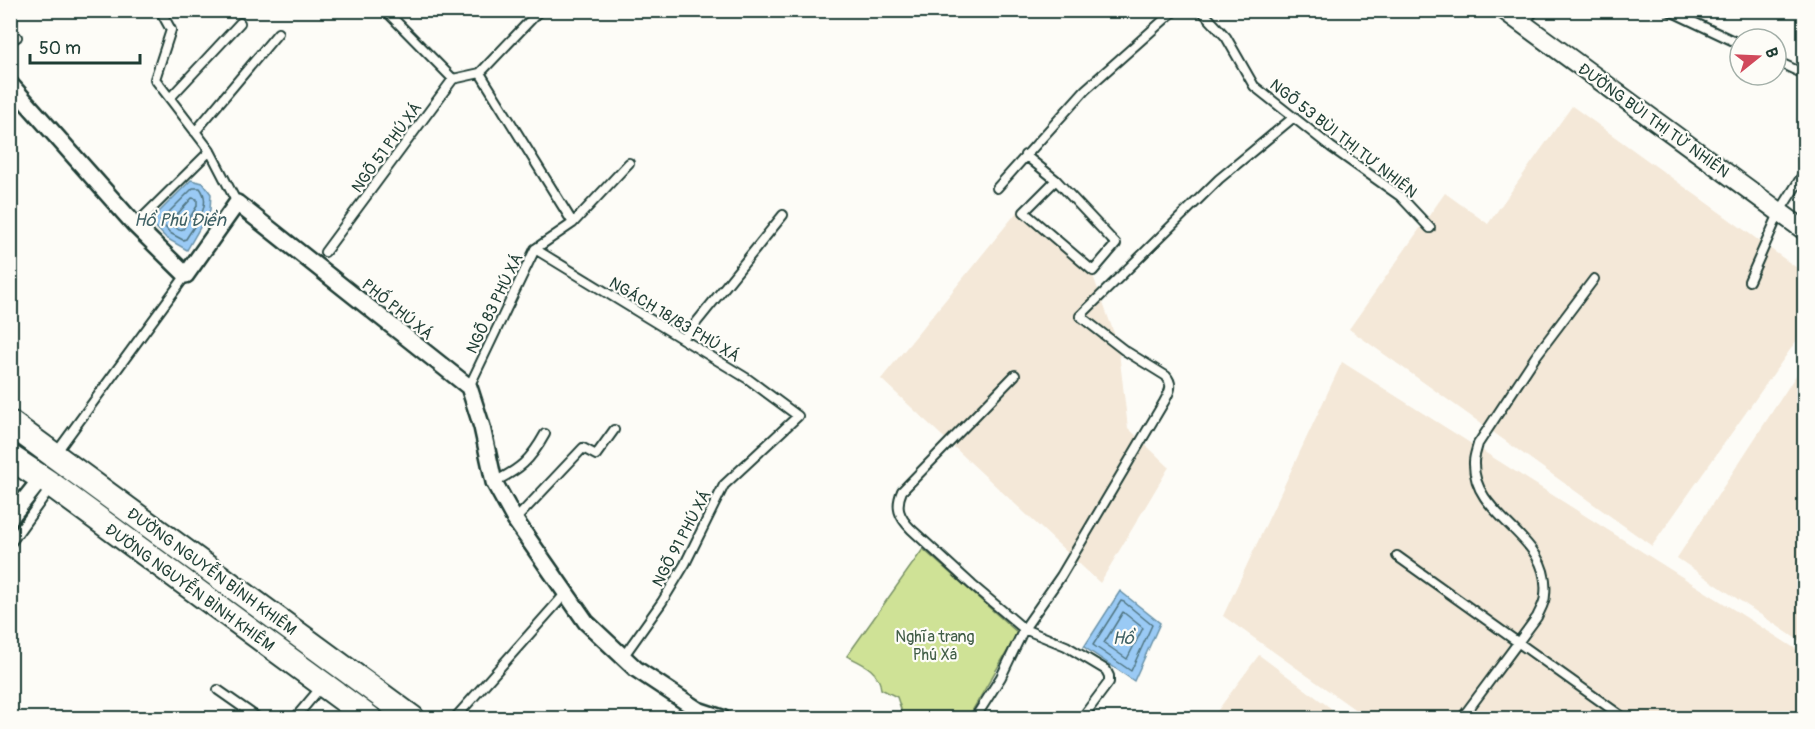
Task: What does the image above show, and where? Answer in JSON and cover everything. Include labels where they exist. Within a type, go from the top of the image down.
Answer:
[{"type":"highway","name":"ĐƯỜNG NGUYỄN BỈNH KHIÊM","points":[[10,423],[412,718]]},
{"type":"highway","name":"ĐƯỜNG NGUYỄN BÌNH KHIÊM","points":[[10,457],[369,718]]},
{"type":"street","name":"ĐƯỜNG BÙI THỊ TỪ NHIÊN","points":[[1504,10],[1529,17],[1549,45],[1804,230]]},
{"type":"street","points":[[12,89],[135,225],[186,275],[237,203]]},
{"type":"street","name":"PHỐ PHÚ XÁ","points":[[237,203],[469,387]]},
{"type":"street","points":[[469,387],[482,427],[494,482],[515,520],[586,622],[636,669],[698,710],[722,718]]},
{"type":"street","points":[[10,518],[47,482]]},
{"type":"lane","points":[[160,10],[171,30],[155,79],[210,151],[237,203]]},
{"type":"lane","points":[[385,10],[453,79],[480,73],[540,10]]},
{"type":"lane","points":[[998,188],[1085,90],[1175,10]]},
{"type":"lane","name":"NGÕ 53 BÙI THỊ TỰ NHIÊN","points":[[1201,10],[1226,37],[1254,86],[1331,147],[1400,196],[1430,228]]},
{"type":"lane","points":[[1668,10],[1728,38]]},
{"type":"lane","points":[[170,99],[240,23]]},
{"type":"lane","points":[[195,132],[278,33]]},
{"type":"lane","points":[[1788,67],[1804,74]]},
{"type":"lane","points":[[480,73],[573,223]]},
{"type":"lane","name":"NGÕ 51 PHÚ XÁ","points":[[325,252],[453,79]]},
{"type":"lane","points":[[975,718],[1001,677],[1024,629],[1061,576],[1171,387],[1166,376],[1124,350],[1080,316],[1219,179],[1294,117]]},
{"type":"lane","points":[[135,225],[210,151]]},
{"type":"lane","points":[[1025,155],[1056,180],[1116,244],[1093,271],[1024,212],[1056,180]]},
{"type":"lane","name":"NGÕ 83 PHÚ XÁ","points":[[469,387],[535,249],[573,223],[629,162]]},
{"type":"lane","points":[[1749,281],[1780,211],[1804,173]]},
{"type":"lane","points":[[682,339],[783,215]]},
{"type":"lane","name":"NGÁCH 18/83 PHÚ XÁ","points":[[535,249],[748,379],[798,417]]},
{"type":"lane","points":[[54,455],[186,275]]},
{"type":"lane","points":[[1462,718],[1518,645],[1537,617],[1545,598],[1545,576],[1534,550],[1481,493],[1475,478],[1474,460],[1478,444],[1529,366],[1594,279]]},
{"type":"lane","points":[[1015,375],[902,491],[898,501],[899,511],[903,522],[1024,629],[1066,646],[1106,670],[1109,682],[1082,718]]},
{"type":"lane","name":"NGÕ 91 PHÚ XÁ","points":[[623,657],[662,602],[685,564],[724,485],[798,417]]},
{"type":"lane","points":[[515,520],[583,448],[596,455],[614,430]]},
{"type":"lane","points":[[494,482],[517,470],[536,450],[545,434]]},
{"type":"lane","points":[[10,544],[47,482]]},
{"type":"lane","points":[[1397,556],[1518,645],[1624,718]]},
{"type":"lane","points":[[455,718],[566,593]]},
{"type":"lane","points":[[295,718],[323,685]]},
{"type":"lane","points":[[218,690],[258,718]]},
{"type":"shaded area","points":[[1572,106],[1804,273],[1804,330],[1652,546],[1349,329],[1445,193],[1488,224]]},
{"type":"shaded area","points":[[1017,212],[1092,273],[1118,344],[1128,428],[1169,467],[1100,583],[881,379]]},
{"type":"shaded area","points":[[1342,362],[1804,654],[1804,718],[1367,718],[1223,616]]},
{"type":"shaded area","points":[[1804,363],[1804,644],[1677,558]]},
{"type":"shaded area","points":[[1259,655],[1344,718],[1212,718]]},
{"type":"green space","name":"Nghĩa trang Phú Xá","points":[[923,549],[1018,633],[968,718],[898,718],[901,709],[897,697],[881,689],[874,672],[847,656]]},
{"type":"water","name":"Hồ Phú Điền","points":[[191,180],[203,183],[211,194],[210,210],[187,250],[166,238],[150,221]]},
{"type":"water","name":"Hồ","points":[[1120,591],[1160,623],[1134,681],[1084,647]]}]
